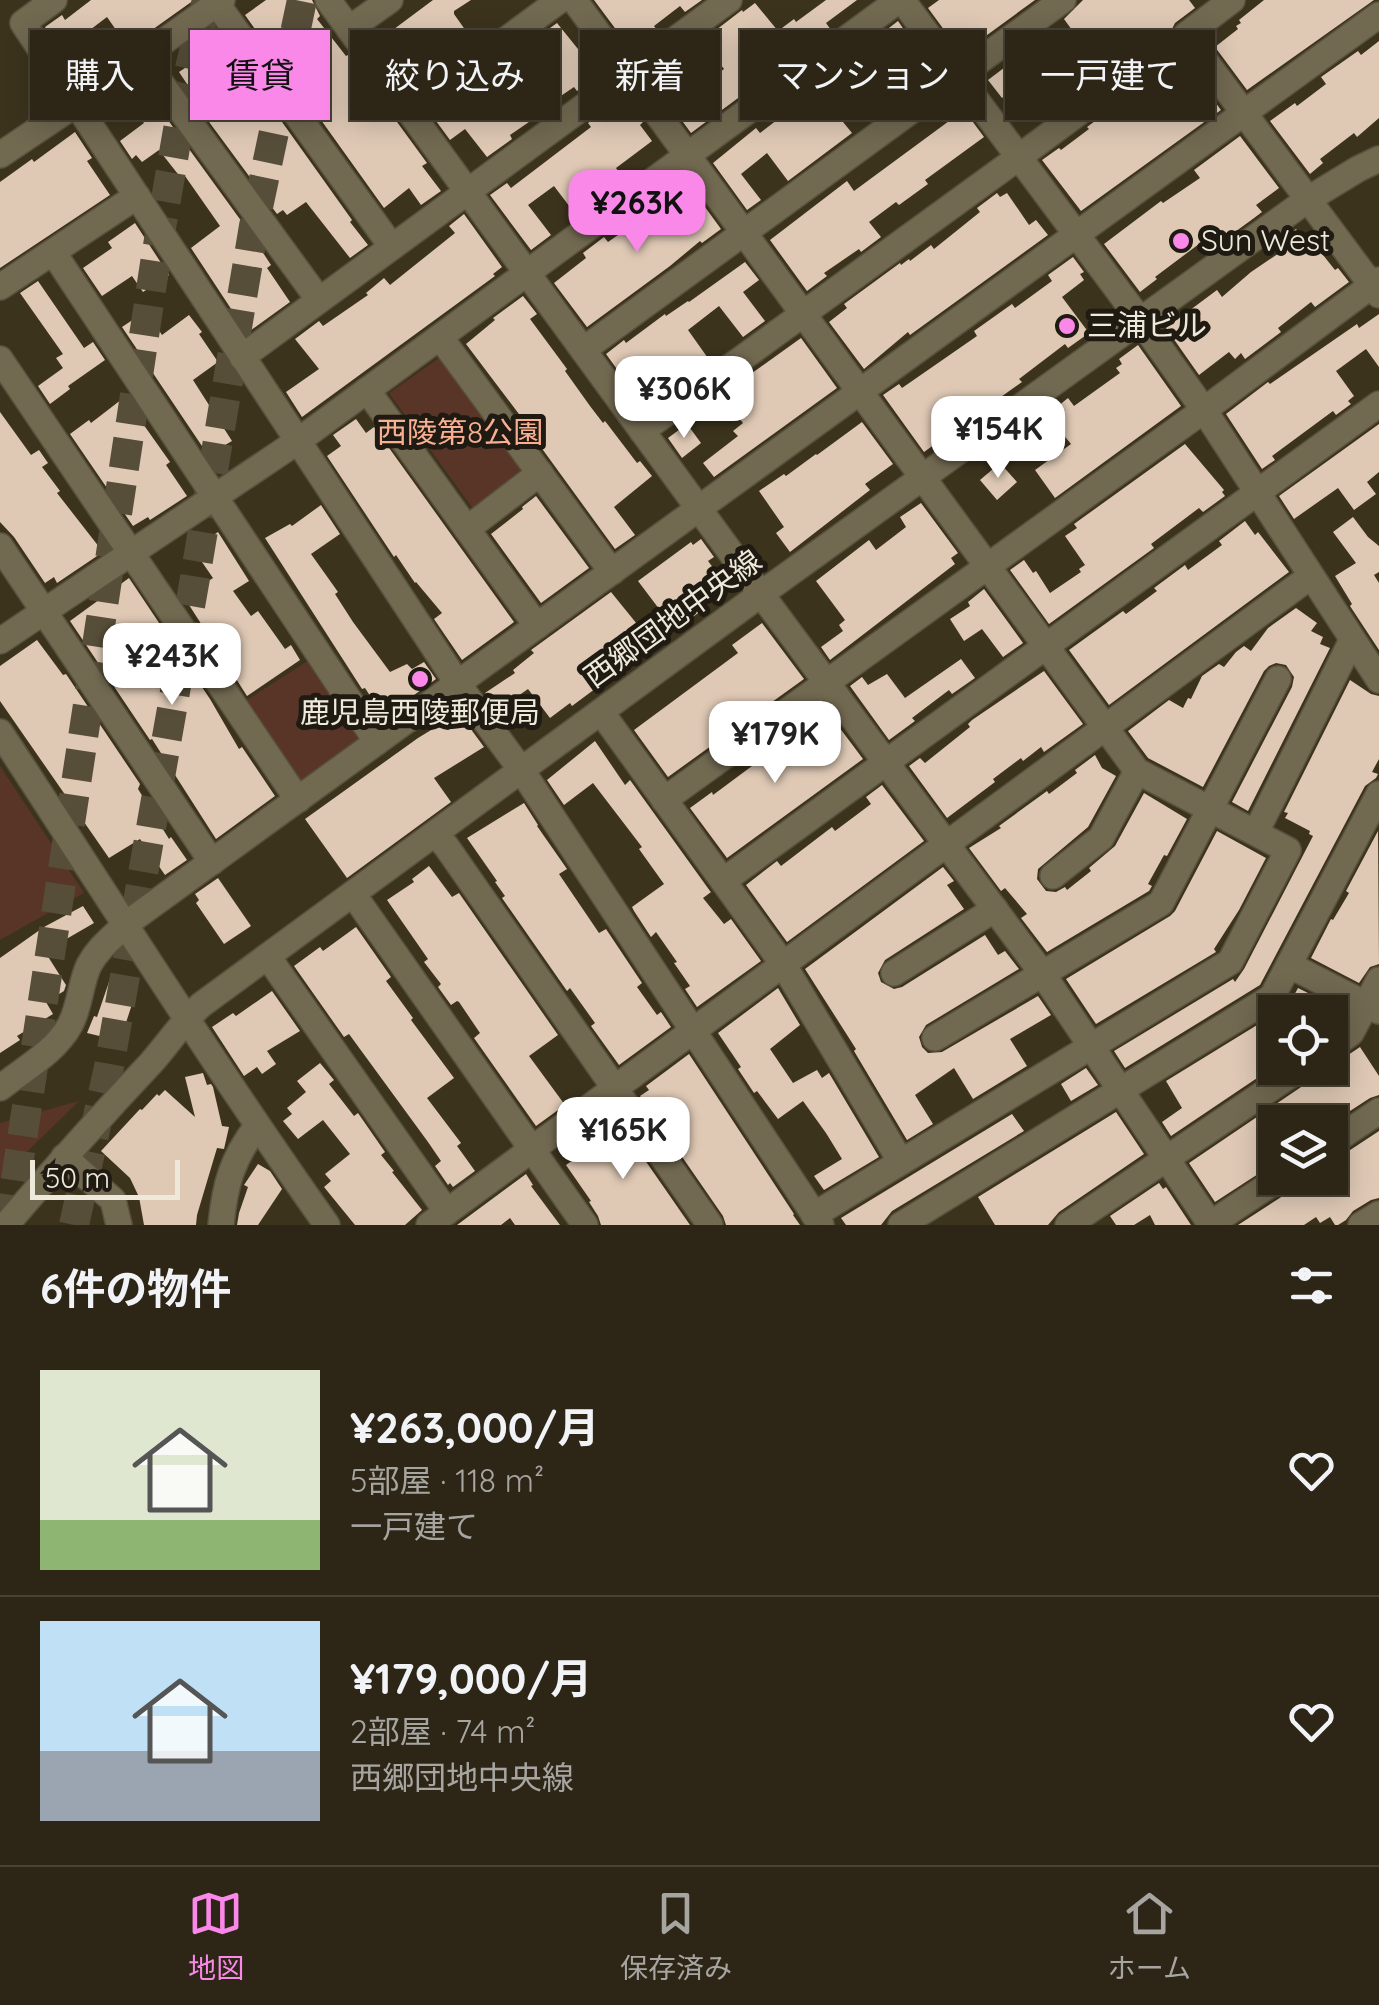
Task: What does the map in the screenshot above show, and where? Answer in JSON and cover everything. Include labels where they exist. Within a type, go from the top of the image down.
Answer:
[{"type":"street","points":[[30,34],[23,23],[54,0]]},
{"type":"street","points":[[328,0],[350,30],[390,0]]},
{"type":"street","points":[[519,30],[560,0]]},
{"type":"street","points":[[574,0],[596,30]]},
{"type":"street","points":[[688,30],[729,0]]},
{"type":"street","points":[[0,641],[298,440],[901,0],[924,30]]},
{"type":"street","points":[[985,57],[1063,0]]},
{"type":"street","points":[[664,800],[1377,287],[1307,200],[1186,35],[1232,0]]},
{"type":"street","points":[[170,37],[220,2],[392,247]]},
{"type":"street","points":[[0,1088],[69,1028],[89,966],[99,950],[126,924],[1379,15]]},
{"type":"street","points":[[170,95],[320,300]]},
{"type":"street","points":[[242,357],[580,109]]},
{"type":"street","points":[[985,112],[1204,410],[1379,680]]},
{"type":"street","points":[[0,155],[52,120]]},
{"type":"street","points":[[87,120],[458,684],[522,770],[817,1220],[901,1162],[1230,962],[1288,850],[1136,770],[662,120]]},
{"type":"street","points":[[416,120],[1042,973],[1210,1225],[1258,1193]]},
{"type":"street","points":[[583,350],[898,120]]},
{"type":"street","points":[[642,430],[1070,120]]},
{"type":"street","name":"西郷団地中央線","points":[[6,1225],[201,1005],[1140,320],[1307,200],[1379,158]]},
{"type":"street","points":[[0,286],[137,196]]},
{"type":"street","points":[[52,252],[377,742]]},
{"type":"street","points":[[440,337],[612,572]]},
{"type":"street","points":[[0,359],[298,800]]},
{"type":"street","points":[[367,390],[537,626]]},
{"type":"street","points":[[722,881],[1379,404]]},
{"type":"street","points":[[467,530],[540,473]]},
{"type":"street","points":[[0,546],[212,862]]},
{"type":"street","points":[[268,957],[438,1218],[1311,576]]},
{"type":"street","points":[[1256,832],[1352,640]]},
{"type":"street","points":[[935,1038],[1161,903],[1278,679]]},
{"type":"street","points":[[601,712],[783,964],[901,1162]]},
{"type":"street","points":[[0,732],[214,1064],[328,1225]]},
{"type":"street","points":[[1053,876],[1101,838],[1136,770]]},
{"type":"street","points":[[901,1225],[1272,997],[1379,794]]},
{"type":"street","points":[[435,834],[710,1225]]},
{"type":"street","points":[[353,894],[584,1225]]},
{"type":"street","points":[[894,974],[995,909]]},
{"type":"street","points":[[1289,964],[1373,1008]]},
{"type":"street","points":[[1348,1035],[1373,1008],[1379,980]]},
{"type":"street","points":[[1068,1225],[1276,1085]]},
{"type":"street","points":[[1348,1132],[1379,1111]]},
{"type":"street","points":[[221,1225],[224,1195],[238,1150],[257,1126]]},
{"type":"street","points":[[64,1157],[114,1200],[119,1225]]},
{"type":"street","points":[[1361,1225],[1379,1214]]},
{"type":"green space","name":"西陵第8公園","points":[[445,354],[530,470],[474,510],[389,393]]},
{"type":"green space","points":[[309,660],[358,738],[358,746],[302,784],[244,702]]},
{"type":"green space","points":[[0,766],[84,893],[0,940]]},
{"type":"green space","points":[[79,1101],[0,1178],[0,1123]]},
{"type":"building","points":[[91,0],[194,0],[152,30],[116,30],[107,17],[90,30],[45,27],[62,15],[65,20]]},
{"type":"building","points":[[266,0],[312,0],[320,16],[317,19],[326,30],[256,30],[245,15]]},
{"type":"building","points":[[433,0],[471,0],[454,11],[465,30],[393,30]]},
{"type":"building","points":[[594,0],[702,0],[685,12],[680,6],[654,26],[657,30],[616,30]]},
{"type":"building","points":[[826,0],[857,0],[826,23],[831,30],[779,30],[794,19],[796,22]]},
{"type":"building","points":[[939,0],[1035,0],[985,37],[985,30],[944,30],[928,8]]},
{"type":"building","points":[[1083,0],[1189,0],[1195,8],[1172,30],[1072,30],[1064,19]]},
{"type":"building","points":[[1264,0],[1374,0],[1247,90],[1215,47],[1238,29],[1239,20]]},
{"type":"building","points":[[755,3],[777,30],[740,30],[740,97],[720,111],[720,72],[724,69],[720,63],[720,30],[716,30]]},
{"type":"building","points":[[898,21],[904,30],[886,30]]},
{"type":"building","points":[[557,23],[580,52],[577,91],[574,87],[560,97],[560,30],[547,30]]},
{"type":"building","points":[[330,36],[350,58],[350,120],[396,120],[427,163],[422,166],[441,191],[421,205],[409,188],[384,208],[321,120],[330,120]]},
{"type":"building","points":[[1379,41],[1379,118],[1357,137],[1354,133],[1320,159],[1323,163],[1310,174],[1270,121],[1326,84],[1321,77]]},
{"type":"building","points":[[190,65],[190,88],[179,72]]},
{"type":"building","points":[[1005,67],[1005,96],[1002,98],[988,80]]},
{"type":"building","points":[[142,120],[168,120],[250,233],[290,302],[247,333],[191,248],[220,226],[185,176],[181,178],[159,150],[142,162],[136,155],[132,159],[120,141],[144,123]]},
{"type":"building","points":[[208,120],[281,120],[368,245],[350,258],[306,202],[287,215],[283,210],[277,214]]},
{"type":"building","points":[[642,120],[640,125],[652,141],[616,168],[624,180],[576,215],[554,186],[528,205],[551,235],[531,250],[490,195],[507,183],[511,188],[591,127],[588,123]]},
{"type":"building","points":[[681,120],[709,120],[691,133]]},
{"type":"building","points":[[777,120],[841,120],[852,133],[788,181],[767,153],[741,174],[761,200],[747,210],[713,163],[756,128],[760,133]]},
{"type":"building","points":[[950,120],[971,120],[984,137],[925,180],[928,184],[869,222],[881,237],[824,273],[827,276],[807,291],[770,240],[847,181],[854,191]]},
{"type":"building","points":[[1096,120],[1207,120],[1081,211],[1042,160],[1061,150]]},
{"type":"building","points":[[436,121],[529,122],[487,157],[465,129],[450,140]]},
{"type":"building","points":[[75,132],[92,158],[87,161],[110,195],[0,268],[0,182]]},
{"type":"building","points":[[1240,136],[1279,188],[1256,205],[1262,212],[1250,221],[1210,250],[1203,241],[1140,292],[1104,244],[1161,201],[1200,178],[1194,170]]},
{"type":"building","points":[[685,184],[721,229],[587,327],[554,283],[586,258],[583,253],[604,237],[608,242]]},
{"type":"building","points":[[997,193],[1000,197],[1007,193],[1029,225],[1036,220],[1048,235],[910,335],[908,332],[864,369],[829,322],[847,308],[844,304],[900,263],[910,261],[931,245],[934,249]]},
{"type":"building","points":[[464,214],[502,267],[495,276],[302,417],[286,392],[319,369],[295,339],[319,321],[323,326],[368,295],[384,278],[390,285],[455,233],[449,226]]},
{"type":"building","points":[[135,223],[169,275],[143,292],[132,276],[102,296],[83,268],[112,248],[108,242]]},
{"type":"building","points":[[1296,229],[1302,238],[1307,235],[1349,282],[1315,307],[1311,302],[1278,328],[1281,332],[1245,359],[1241,353],[1235,359],[1229,352],[1199,375],[1166,328],[1217,290],[1222,297],[1288,247],[1282,239]]},
{"type":"building","points":[[1073,257],[1084,272],[1080,274],[1084,280],[1062,297],[1089,333],[1068,348],[1065,344],[1019,379],[1022,382],[924,452],[883,395],[899,384],[902,388],[977,336],[974,331],[1052,281],[1048,275]]},
{"type":"building","points":[[745,262],[759,280],[743,292],[765,321],[743,337],[719,306],[688,330],[710,361],[645,408],[606,354]]},
{"type":"building","points":[[38,281],[84,348],[93,342],[105,360],[50,404],[38,386],[63,368],[56,358],[63,354],[20,293]]},
{"type":"building","points":[[523,296],[537,314],[530,319],[590,406],[652,476],[614,507],[635,535],[615,549],[466,344]]},
{"type":"building","points":[[146,311],[162,335],[189,315],[218,362],[193,380],[232,441],[208,455],[122,327]]},
{"type":"building","points":[[1379,314],[1379,367],[1366,349],[1336,371],[1354,396],[1348,401],[1351,404],[1336,415],[1333,411],[1272,456],[1275,460],[1262,469],[1226,414],[1268,382]]},
{"type":"building","points":[[801,338],[837,388],[714,477],[703,463],[738,436],[733,431],[743,423],[720,396]]},
{"type":"building","points":[[1138,345],[1181,406],[1055,498],[1035,470],[1071,444],[1052,421],[1057,416],[1052,411],[1068,398],[1074,406],[1120,373],[1116,368],[1122,364],[1119,359]]},
{"type":"building","points":[[126,396],[170,462],[166,465],[187,496],[150,520],[148,517],[133,526],[70,434]]},
{"type":"building","points":[[0,412],[31,455],[39,450],[48,463],[42,467],[60,491],[57,493],[103,552],[57,583],[54,577],[45,583],[0,522]]},
{"type":"building","points":[[356,419],[366,433],[374,427],[514,622],[462,660],[434,619],[442,613],[394,557],[327,456],[341,446],[333,435]]},
{"type":"building","points":[[862,422],[893,464],[865,484],[870,490],[790,552],[776,533],[784,527],[759,491]]},
{"type":"building","points":[[687,424],[701,443],[682,458],[668,438]]},
{"type":"building","points":[[1379,424],[1379,472],[1367,482],[1376,494],[1354,510],[1338,488],[1294,519],[1279,496]]},
{"type":"building","points":[[1185,444],[1225,496],[1203,512],[1199,508],[1151,544],[1154,548],[1049,624],[1010,570],[1024,560],[1050,593],[1081,572],[1079,569],[1085,565],[1065,536],[1077,528],[1074,524]]},
{"type":"building","points":[[1000,463],[1017,482],[997,500],[980,480]]},
{"type":"building","points":[[536,496],[589,568],[541,603],[491,534]]},
{"type":"building","points":[[921,503],[958,553],[951,558],[955,564],[830,660],[821,647],[843,631],[839,625],[845,620],[816,581],[869,540],[876,550],[906,527],[900,517]]},
{"type":"building","points":[[321,505],[340,534],[311,554],[338,592],[335,594],[353,622],[390,672],[407,664],[412,669],[424,662],[436,679],[384,717],[265,538],[292,526]]},
{"type":"building","points":[[1353,517],[1379,546],[1379,572],[1374,575],[1379,583],[1379,650],[1335,576],[1356,563],[1333,532]]},
{"type":"building","points":[[1245,521],[1289,572],[1109,705],[1069,650],[1123,611],[1126,614],[1185,565],[1188,570],[1222,545],[1219,541]]},
{"type":"building","points":[[218,532],[249,581],[233,591],[251,616],[258,611],[285,649],[291,645],[300,660],[247,696],[184,597],[213,578],[193,549]]},
{"type":"building","points":[[701,539],[714,557],[708,561],[726,585],[701,603],[705,608],[675,630],[638,581],[691,542],[693,545]]},
{"type":"building","points":[[129,578],[239,749],[242,747],[275,796],[216,839],[70,621]]},
{"type":"building","points":[[984,589],[1023,643],[1003,657],[982,629],[964,641],[950,619],[970,606],[968,602]]},
{"type":"building","points":[[611,592],[654,645],[550,718],[528,689],[498,710],[485,693],[515,673],[513,670],[534,653],[531,650]]},
{"type":"building","points":[[1296,608],[1317,623],[1311,631],[1323,637],[1320,644],[1330,648],[1248,811],[1232,802],[1292,687],[1294,677],[1286,665],[1276,663],[1264,671],[1203,787],[1148,758],[1128,731],[1169,700],[1183,708],[1202,676],[1219,664],[1224,667],[1244,646],[1251,651],[1268,628]]},
{"type":"building","points":[[762,623],[804,679],[668,777],[634,730],[738,653],[732,645]]},
{"type":"building","points":[[37,640],[66,674],[140,784],[138,789],[169,839],[187,860],[165,875],[140,839],[109,858],[0,701],[0,666]]},
{"type":"building","points":[[961,659],[975,678],[952,694],[949,690],[889,740],[850,686],[862,677],[868,685],[887,674],[905,698]]},
{"type":"building","points":[[1044,671],[1083,724],[1044,752],[1041,747],[1023,761],[1021,758],[947,818],[909,766],[920,758],[925,763],[970,727],[972,720]]},
{"type":"building","points":[[1350,680],[1379,696],[1379,759],[1372,772],[1378,774],[1365,786],[1260,985],[1125,1068],[1114,1051],[1233,979],[1235,982],[1244,969],[1313,836],[1285,818],[1288,813],[1284,812]]},
{"type":"building","points":[[459,713],[484,747],[434,778],[451,802],[347,878],[305,819]]},
{"type":"building","points":[[801,721],[814,739],[836,723],[863,759],[727,858],[690,808],[787,740],[782,735]]},
{"type":"building","points":[[595,741],[625,785],[630,780],[711,892],[703,898],[724,924],[731,919],[761,961],[697,1007],[685,989],[690,986],[674,963],[677,962],[656,932],[651,937],[632,907],[664,884],[639,849],[642,847],[593,783],[564,805],[547,780]]},
{"type":"building","points":[[1095,755],[1102,768],[1116,776],[1088,827],[1038,869],[1037,879],[1046,891],[1056,892],[1065,887],[1067,890],[1091,871],[1089,868],[1115,846],[1144,793],[1187,819],[1148,884],[1152,886],[1149,891],[1047,952],[1021,918],[1027,914],[1005,888],[1001,891],[969,848],[1047,791],[1049,794]]},
{"type":"building","points":[[882,785],[924,841],[787,942],[746,885],[777,861],[781,866],[832,827],[835,831],[871,804],[866,797]]},
{"type":"building","points":[[524,803],[567,869],[559,874],[599,933],[606,929],[642,983],[637,987],[671,1027],[619,1065],[591,1026],[595,1023],[570,988],[567,991],[502,898],[505,896],[497,881],[467,838]]},
{"type":"building","points":[[1217,831],[1266,858],[1214,949],[1216,952],[1096,1024],[1066,979],[1170,916]]},
{"type":"building","points":[[1378,831],[1379,964],[1370,967],[1359,983],[1311,958],[1349,893],[1346,891]]},
{"type":"building","points":[[429,866],[452,897],[459,893],[558,1035],[529,1056],[565,1105],[536,1126],[474,1038],[480,1033],[459,1002],[451,1005],[438,987],[441,984],[424,962],[428,959],[387,900]]},
{"type":"building","points":[[943,867],[954,881],[947,885],[964,909],[885,960],[878,973],[881,982],[894,989],[902,987],[985,935],[998,955],[1005,951],[1019,969],[926,1025],[919,1037],[922,1047],[928,1053],[942,1052],[1038,996],[1051,1015],[1010,1039],[1027,1066],[973,1099],[954,1068],[915,1095],[933,1124],[907,1140],[805,969]]},
{"type":"building","points":[[218,878],[251,926],[224,944],[196,903],[199,900],[195,894]]},
{"type":"building","points":[[83,906],[94,923],[56,945],[58,948],[47,955],[66,985],[64,991],[46,1002],[53,1014],[17,1036],[20,1040],[0,1053],[0,958]]},
{"type":"building","points":[[356,927],[391,977],[386,981],[411,1020],[454,1078],[427,1098],[461,1143],[457,1146],[475,1171],[453,1187],[435,1166],[441,1161],[428,1142],[349,1034],[344,1037],[294,966]]},
{"type":"building","points":[[110,979],[137,989],[120,1041],[87,1033]]},
{"type":"building","points":[[778,988],[800,1025],[770,1049],[793,1083],[817,1070],[822,1078],[829,1073],[879,1157],[824,1190],[814,1176],[842,1159],[826,1133],[803,1101],[778,1119],[757,1091],[754,1093],[718,1033]]},
{"type":"building","points":[[272,991],[300,1031],[267,1051],[276,1064],[262,1074],[257,1067],[244,1076],[212,1027]]},
{"type":"building","points":[[1258,1024],[1258,1077],[1171,1136],[1162,1122],[1182,1108],[1166,1081]]},
{"type":"building","points":[[1360,1047],[1379,1076],[1379,1095],[1348,1112],[1348,1105],[1275,1105],[1304,1085],[1348,1085],[1348,1055]]},
{"type":"building","points":[[689,1054],[800,1225],[726,1225],[640,1096],[649,1090],[646,1086]]},
{"type":"building","points":[[320,1063],[334,1080],[329,1084],[354,1116],[358,1113],[385,1152],[381,1155],[392,1172],[422,1210],[405,1225],[355,1225],[324,1187],[331,1181],[325,1174],[350,1154],[323,1120],[298,1139],[283,1121],[292,1114],[287,1108],[306,1092],[297,1081]]},
{"type":"building","points":[[1086,1068],[1098,1085],[1071,1101],[1061,1084]]},
{"type":"building","points":[[203,1073],[207,1085],[213,1087],[222,1126],[229,1127],[224,1149],[217,1148],[196,1225],[144,1225],[139,1197],[130,1178],[101,1151],[140,1109],[165,1090],[195,1117],[185,1077]]},
{"type":"building","points":[[1116,1112],[1144,1154],[1059,1212],[1048,1225],[995,1225],[978,1197]]},
{"type":"building","points":[[1012,1114],[1024,1131],[892,1211],[881,1225],[846,1225],[841,1218]]},
{"type":"building","points":[[614,1115],[690,1225],[601,1225],[591,1201],[566,1165],[596,1144],[588,1133]]},
{"type":"building","points":[[1258,1116],[1258,1174],[1215,1202],[1189,1163]]},
{"type":"building","points":[[1379,1131],[1379,1198],[1353,1211],[1338,1225],[1330,1217],[1320,1223],[1316,1217],[1304,1225],[1238,1225],[1284,1195],[1348,1195],[1348,1151]]},
{"type":"building","points":[[258,1164],[270,1171],[282,1189],[258,1225],[237,1225],[248,1187],[244,1185]]},
{"type":"building","points":[[526,1174],[560,1225],[515,1225],[510,1218],[501,1225],[457,1225]]},
{"type":"building","points":[[1159,1183],[1163,1189],[1166,1187],[1191,1225],[1155,1225],[1150,1215],[1134,1225],[1116,1225],[1110,1216]]},
{"type":"tunnel","points":[[9,1225],[156,257],[186,84],[207,0]]},
{"type":"tunnel","points":[[74,1225],[109,1067],[254,226],[302,0]]},
{"type":"place","name":"Sun West","points":[[1181,241]]},
{"type":"place","name":"三浦ビル","points":[[1067,326]]},
{"type":"place","name":"鹿児島西陵郵便局","points":[[420,679]]}]
